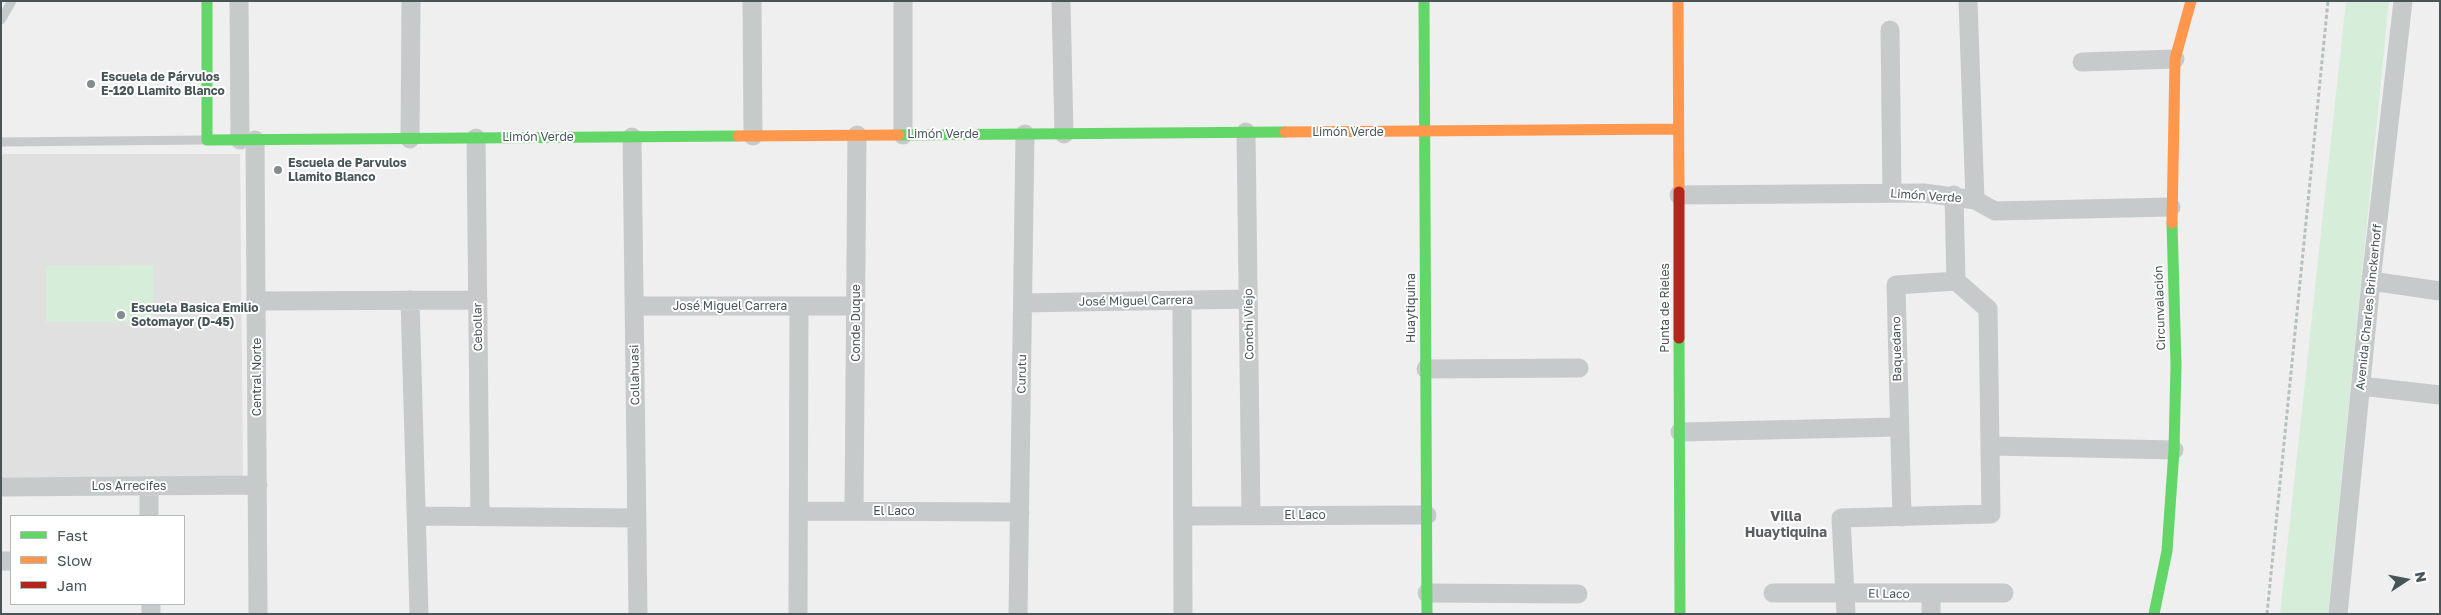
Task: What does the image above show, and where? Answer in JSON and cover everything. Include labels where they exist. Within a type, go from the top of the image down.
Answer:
[{"type":"street","points":[[207,1],[207,140]]},
{"type":"street","name":"Central Norte","points":[[239,1],[256,301],[258,614]]},
{"type":"street","points":[[410,138],[411,1]]},
{"type":"street","points":[[752,1],[753,136]]},
{"type":"street","points":[[903,1],[903,135]]},
{"type":"street","points":[[1061,1],[1064,134]]},
{"type":"street","name":"Huaytiquina","points":[[1424,1],[1427,614]]},
{"type":"street","name":"Punta de Rieles","points":[[1678,1],[1680,614]]},
{"type":"street","points":[[1968,1],[1975,200]]},
{"type":"street","name":"Circunvalación","points":[[2154,614],[2168,542],[2174,450],[2176,365],[2171,207],[2175,59],[2192,1]]},
{"type":"street","name":"Avenida Charles Brinckerhoff","points":[[2338,614],[2371,281],[2403,1]]},
{"type":"street","points":[[1890,30],[1892,192]]},
{"type":"street","points":[[2082,62],[2175,59]]},
{"type":"street","name":"Limón Verde","points":[[207,140],[1678,129]]},
{"type":"street","name":"Conchi Viejo","points":[[1246,132],[1251,515]]},
{"type":"street","name":"Curutu","points":[[1018,614],[1025,134]]},
{"type":"street","name":"Conde Duque","points":[[854,511],[858,135]]},
{"type":"street","name":"Collahuasi","points":[[632,137],[638,614]]},
{"type":"street","name":"Cebollar","points":[[476,138],[480,517]]},
{"type":"street","name":"Limón Verde","points":[[1679,195],[1892,192],[1954,196],[1975,200],[1996,211],[2171,207]]},
{"type":"street","points":[[1846,614],[1841,518],[1991,514],[1988,309],[1956,281],[1954,196]]},
{"type":"street","name":"Baquedano","points":[[1902,517],[1898,427],[1896,285],[1956,281]]},
{"type":"street","points":[[2371,281],[2440,291]]},
{"type":"street","points":[[410,300],[419,614]]},
{"type":"street","points":[[256,301],[478,300]]},
{"type":"street","points":[[1182,300],[1184,614]]},
{"type":"street","name":"José Miguel Carrera","points":[[1023,303],[1248,300]]},
{"type":"street","name":"José Miguel Carrera","points":[[634,306],[856,306]]},
{"type":"street","points":[[798,614],[799,306]]},
{"type":"street","points":[[1426,369],[1579,368]]},
{"type":"street","points":[[2362,386],[2440,395]]},
{"type":"street","points":[[1680,432],[1898,427]]},
{"type":"street","points":[[1990,446],[2174,450]]},
{"type":"street","name":"Los Arrecifes","points":[[1,488],[258,485]]},
{"type":"street","points":[[149,486],[149,515]]},
{"type":"street","name":"El Laco","points":[[799,511],[1020,512]]},
{"type":"street","name":"El Laco","points":[[1183,516],[1426,515]]},
{"type":"street","points":[[416,516],[637,518]]},
{"type":"street","points":[[1427,593],[1578,594]]},
{"type":"street","name":"El Laco","points":[[1773,593],[2004,593]]},
{"type":"street","points":[[1931,614],[1932,594]]},
{"type":"lane","points":[[1,20],[12,1]]},
{"type":"lane","points":[[1,142],[207,140]]},
{"type":"path","points":[[2267,614],[2328,1]]},
{"type":"shaded area","name":"Escuela Basica Emilio Sotomayor (D-45)","points":[[1,154],[240,154],[243,477],[1,477]]},
{"type":"green space","points":[[2346,1],[2389,1],[2328,614],[2280,614]]},
{"type":"green space","points":[[153,265],[154,322],[46,322],[46,266]]},
{"type":"traffic: fast","points":[[207,1],[207,140],[738,136]]},
{"type":"traffic: fast","points":[[1424,1],[1427,614]]},
{"type":"traffic: fast","points":[[899,135],[1285,132]]},
{"type":"traffic: fast","points":[[2154,614],[2167,551],[2174,450],[2176,365],[2172,223]]},
{"type":"traffic: fast","points":[[1679,338],[1680,614]]},
{"type":"traffic: slow","points":[[1678,1],[1679,192]]},
{"type":"traffic: slow","points":[[2172,223],[2175,59],[2191,1]]},
{"type":"traffic: slow","points":[[1285,132],[1678,129]]},
{"type":"traffic: slow","points":[[738,136],[899,135]]},
{"type":"traffic: jam","points":[[1679,192],[1679,338]]},
{"type":"place","name":"Escuela de Párvulos E-120 Llamito Blanco","points":[[91,84]]},
{"type":"place","name":"Escuela de Parvulos Llamito Blanco","points":[[278,170]]},
{"type":"place","name":"Escuela Basica Emilio Sotomayor (D-45)","points":[[121,315]]},
{"type":"district","name":"Villa Huaytiquina","points":[[1786,526]]}]
